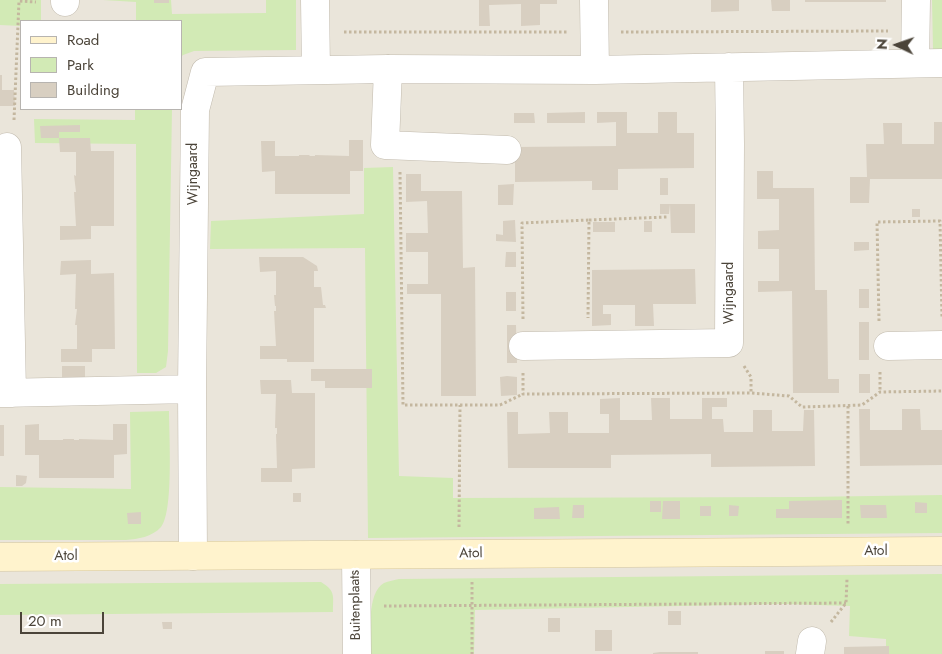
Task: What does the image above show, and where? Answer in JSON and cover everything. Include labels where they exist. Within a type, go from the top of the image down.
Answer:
[{"type":"street","points":[[315,0],[316,70]]},
{"type":"street","points":[[594,0],[594,70]]},
{"type":"street","name":"Wijngaard","points":[[193,556],[194,110],[205,72],[388,69],[594,70],[929,63],[916,0]]},
{"type":"street","name":"Wijngaard","points":[[523,346],[729,343],[729,67]]},
{"type":"street","points":[[388,69],[385,145],[507,150]]},
{"type":"street","points":[[7,147],[6,393],[192,389]]},
{"type":"street","points":[[882,346],[942,345]]},
{"type":"street","name":"Atol","points":[[0,558],[942,551]]},
{"type":"street","name":"Buitenplaats","points":[[356,555],[357,654]]},
{"type":"path","points":[[7,147],[14,128],[19,1],[65,1]]},
{"type":"path","points":[[400,146],[403,405],[500,405],[523,394]]},
{"type":"path","points":[[589,220],[667,217]]},
{"type":"path","points":[[880,392],[882,346],[877,222],[941,221],[942,322]]},
{"type":"path","points":[[460,405],[465,554],[472,606],[472,654]]},
{"type":"path","points":[[356,606],[846,603]]},
{"type":"shaded area","points":[[0,0],[942,0],[942,654],[0,654]]},
{"type":"green space","points":[[0,0],[41,0],[41,20],[20,20],[20,26],[0,25]]},
{"type":"green space","points":[[103,0],[171,0],[172,14],[266,13],[266,0],[296,0],[296,50],[194,51],[182,56],[182,20],[136,20],[136,2]]},
{"type":"green space","points":[[932,0],[942,0],[942,49],[933,49]]},
{"type":"green space","points":[[135,110],[172,110],[168,351],[166,367],[156,373],[137,373],[136,144],[35,143],[34,119],[135,120]]},
{"type":"green space","points":[[393,167],[399,476],[453,478],[453,498],[942,495],[942,533],[368,538],[365,248],[210,249],[211,221],[364,214],[364,168]]},
{"type":"green space","points":[[169,411],[170,472],[168,506],[161,527],[145,537],[126,540],[0,540],[0,487],[131,489],[130,412]]},
{"type":"green space","points":[[942,574],[942,654],[886,654],[886,639],[849,636],[850,606],[783,604],[475,610],[474,654],[371,654],[370,626],[374,596],[378,588],[384,583],[399,579]]},
{"type":"green space","points":[[321,582],[333,594],[333,612],[0,615],[0,584]]},
{"type":"building","points":[[154,0],[169,0],[169,3],[154,3]]},
{"type":"building","points":[[479,0],[557,0],[557,4],[540,4],[540,25],[521,26],[521,4],[489,5],[490,26],[479,26]]},
{"type":"building","points":[[711,0],[739,0],[739,11],[711,12]]},
{"type":"building","points":[[771,0],[790,0],[790,11],[772,11]]},
{"type":"building","points":[[805,0],[886,0],[886,2],[805,2]]},
{"type":"building","points":[[0,75],[2,75],[2,90],[14,90],[15,106],[0,106]]},
{"type":"building","points":[[585,112],[585,123],[547,123],[547,113]]},
{"type":"building","points":[[597,112],[627,112],[627,133],[658,133],[658,112],[677,112],[677,133],[694,133],[694,168],[618,169],[618,190],[592,190],[592,181],[515,182],[515,147],[616,146],[616,122],[597,123]]},
{"type":"building","points":[[514,113],[534,113],[535,123],[514,123]]},
{"type":"building","points":[[934,122],[942,122],[942,179],[870,179],[869,203],[850,203],[850,177],[867,177],[866,144],[884,144],[883,123],[902,123],[902,144],[934,144]]},
{"type":"building","points":[[80,125],[80,132],[59,132],[59,138],[41,138],[40,126]]},
{"type":"building","points":[[59,138],[90,138],[91,151],[114,151],[114,226],[91,226],[91,239],[60,240],[60,226],[76,226],[74,175],[76,176],[76,152],[60,152]]},
{"type":"building","points":[[349,140],[363,140],[363,171],[350,171],[350,194],[275,194],[275,171],[262,172],[261,141],[275,141],[275,156],[349,156]]},
{"type":"building","points":[[757,171],[773,171],[773,188],[814,188],[815,290],[827,290],[828,379],[839,379],[839,393],[793,393],[792,291],[758,292],[758,281],[779,281],[779,249],[758,249],[758,231],[779,230],[779,199],[757,199]]},
{"type":"building","points":[[406,174],[421,174],[421,191],[462,191],[463,268],[475,267],[476,396],[441,396],[441,294],[407,294],[407,284],[428,284],[428,252],[406,252],[406,233],[428,233],[427,201],[406,202]]},
{"type":"building","points":[[660,178],[668,178],[668,195],[660,195]]},
{"type":"building","points":[[514,184],[513,205],[498,205],[498,185]]},
{"type":"building","points":[[660,204],[670,204],[669,214],[660,214]]},
{"type":"building","points":[[670,204],[695,204],[695,233],[671,233]]},
{"type":"building","points":[[912,209],[920,209],[920,217],[912,217]]},
{"type":"building","points":[[515,220],[516,242],[496,241],[496,234],[503,235],[503,221]]},
{"type":"building","points":[[644,221],[652,221],[652,232],[644,232]]},
{"type":"building","points":[[593,222],[615,222],[615,232],[593,232]]},
{"type":"building","points":[[854,242],[869,242],[869,250],[854,251]]},
{"type":"building","points":[[506,252],[516,252],[516,267],[505,267]]},
{"type":"building","points":[[259,257],[303,257],[317,266],[318,271],[314,271],[314,287],[321,287],[323,305],[326,308],[314,308],[314,362],[260,359],[260,346],[276,346],[274,311],[276,311],[276,306],[274,295],[276,295],[276,271],[260,272]]},
{"type":"building","points":[[91,260],[91,274],[114,273],[115,349],[92,349],[92,362],[61,362],[61,349],[77,349],[77,325],[75,325],[77,309],[75,309],[76,274],[60,275],[61,261]]},
{"type":"building","points":[[695,269],[696,304],[653,304],[654,326],[635,326],[635,305],[603,305],[603,314],[611,314],[611,325],[592,326],[592,270]]},
{"type":"building","points":[[859,289],[869,289],[869,308],[859,308]]},
{"type":"building","points":[[506,292],[516,292],[516,311],[506,311]]},
{"type":"building","points":[[859,322],[869,322],[869,360],[859,360]]},
{"type":"building","points":[[507,325],[516,325],[517,363],[507,363]]},
{"type":"building","points":[[62,366],[85,366],[85,378],[62,379]]},
{"type":"building","points":[[311,369],[372,369],[372,388],[325,388],[325,381],[311,381]]},
{"type":"building","points":[[859,374],[870,374],[870,393],[859,393]]},
{"type":"building","points":[[500,377],[517,377],[517,395],[501,396]]},
{"type":"building","points":[[260,380],[291,380],[292,393],[315,393],[315,468],[292,469],[292,482],[261,482],[261,468],[277,468],[277,428],[275,428],[276,394],[261,394]]},
{"type":"building","points":[[620,398],[620,420],[652,420],[651,398],[670,398],[670,419],[702,419],[702,398],[727,398],[727,407],[712,407],[712,419],[723,419],[724,432],[753,432],[753,410],[772,410],[772,431],[803,431],[804,410],[814,410],[815,466],[711,467],[711,454],[611,455],[611,468],[508,468],[507,412],[518,412],[518,434],[550,433],[549,412],[568,412],[568,433],[609,433],[609,414],[600,414],[600,399]]},
{"type":"building","points":[[859,409],[870,409],[870,430],[902,430],[902,409],[920,409],[921,430],[942,430],[942,465],[860,466]]},
{"type":"building","points":[[39,424],[39,440],[113,440],[113,424],[127,424],[127,454],[114,455],[114,478],[39,478],[39,455],[25,455],[25,425]]},
{"type":"building","points":[[0,425],[4,425],[4,456],[0,456]]},
{"type":"building","points":[[16,475],[27,476],[26,483],[22,486],[16,486]]},
{"type":"building","points":[[293,493],[301,493],[301,502],[293,502]]},
{"type":"building","points":[[842,500],[842,518],[776,518],[776,509],[789,509],[789,501]]},
{"type":"building","points":[[650,501],[661,501],[661,512],[650,512]]},
{"type":"building","points":[[663,501],[680,501],[680,519],[662,519]]},
{"type":"building","points":[[915,502],[927,503],[927,513],[915,513]]},
{"type":"building","points":[[573,505],[584,505],[584,518],[572,518]]},
{"type":"building","points":[[729,505],[739,506],[738,516],[729,516]]},
{"type":"building","points":[[860,505],[886,505],[887,518],[861,518]]},
{"type":"building","points":[[700,506],[711,506],[711,516],[700,516]]},
{"type":"building","points":[[559,507],[560,519],[534,519],[534,508]]},
{"type":"building","points":[[141,512],[141,524],[128,524],[127,513]]},
{"type":"building","points":[[668,611],[681,611],[681,625],[668,625]]},
{"type":"building","points":[[548,618],[560,618],[560,632],[548,632]]},
{"type":"building","points":[[162,622],[172,622],[172,629],[163,629]]},
{"type":"building","points":[[595,630],[612,630],[612,651],[595,651]]},
{"type":"building","points":[[889,646],[889,654],[844,654],[844,647]]},
{"type":"building","points":[[765,651],[784,651],[784,654],[765,654]]},
{"type":"building","points":[[660,652],[698,652],[698,654],[653,654]]}]
